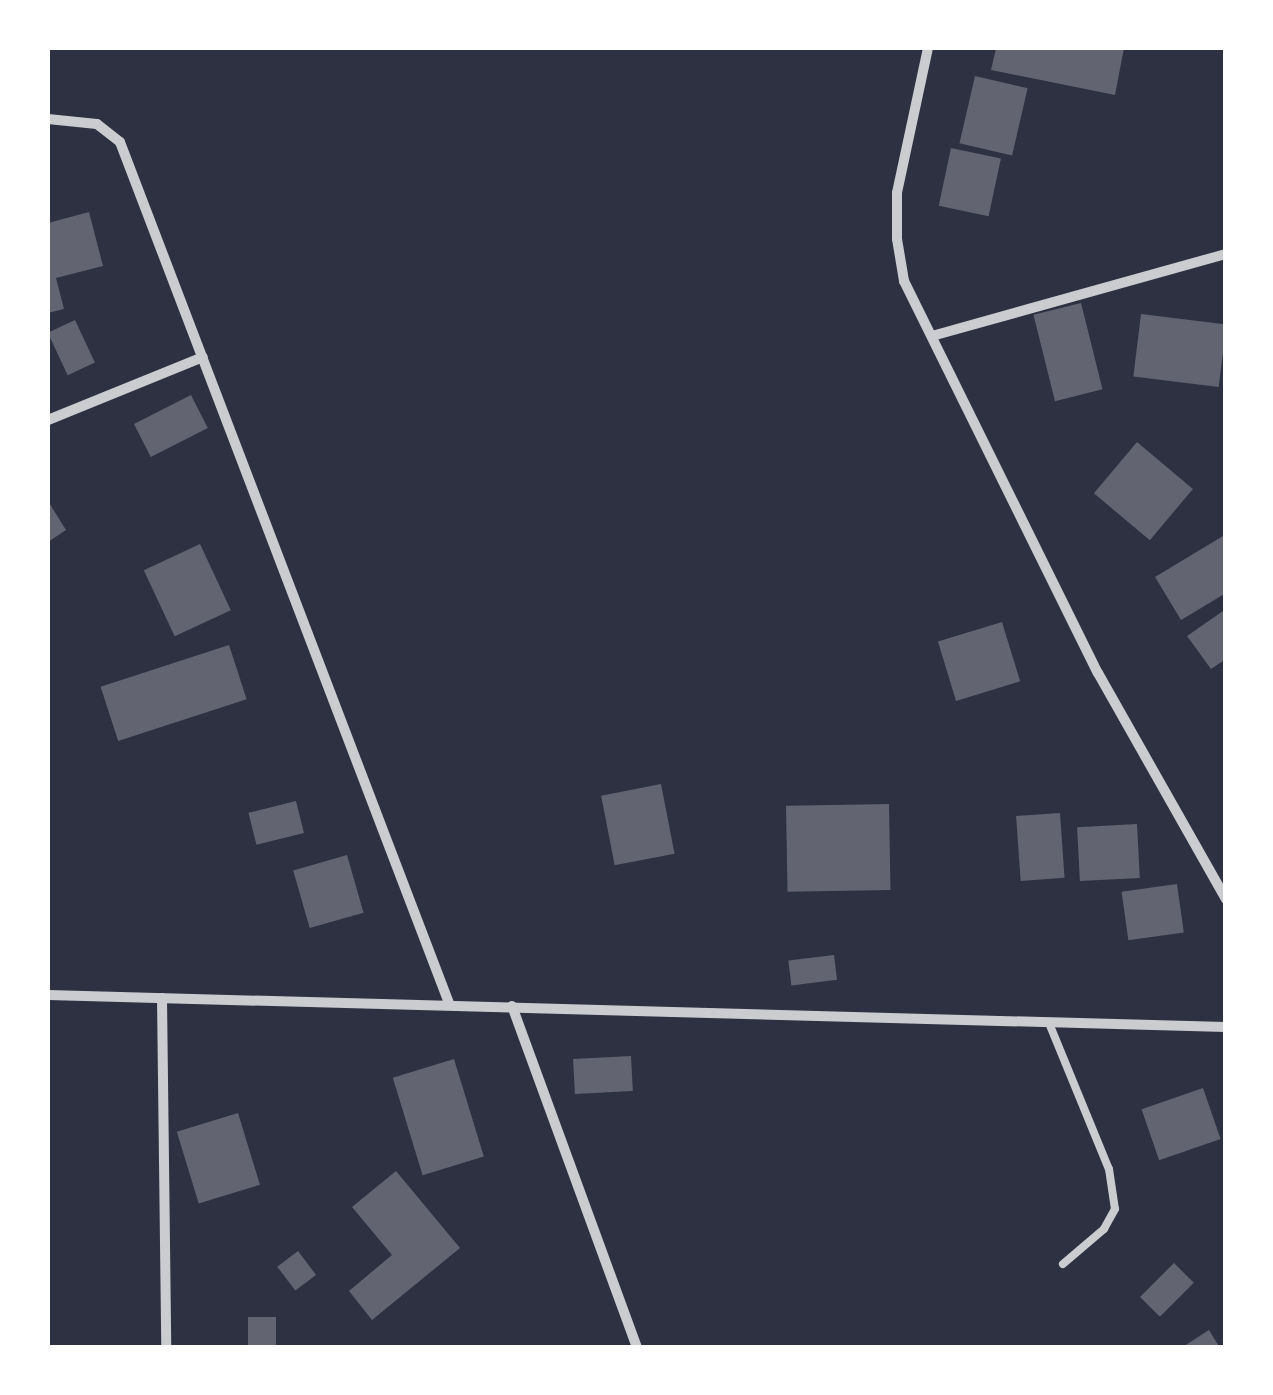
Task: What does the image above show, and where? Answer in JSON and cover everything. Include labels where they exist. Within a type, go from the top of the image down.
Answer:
[{"type":"street","points":[[928,48],[902,154],[896,240],[904,281],[1098,673],[1226,898]]},
{"type":"street","points":[[48,118],[97,124],[120,142],[449,1003]]},
{"type":"street","points":[[932,336],[1226,254]]},
{"type":"street","points":[[48,420],[203,357]]},
{"type":"street","points":[[48,995],[1226,1027]]},
{"type":"street","points":[[162,998],[166,1348]]},
{"type":"street","points":[[512,1006],[637,1348]]},
{"type":"lane","points":[[1049,1022],[1108,1169],[1115,1209],[1104,1229],[1063,1264]]},
{"type":"building","points":[[996,48],[1124,48],[1115,95],[991,70]]},
{"type":"building","points":[[975,76],[1028,88],[1012,155],[959,143]]},
{"type":"building","points":[[951,148],[1001,159],[989,216],[939,206]]},
{"type":"building","points":[[89,212],[103,266],[56,278],[64,309],[48,313],[48,223]]},
{"type":"building","points":[[1081,303],[1103,389],[1055,401],[1033,315]]},
{"type":"building","points":[[1141,314],[1226,324],[1219,387],[1133,377]]},
{"type":"building","points":[[75,320],[95,363],[68,375],[48,333]]},
{"type":"building","points":[[191,395],[208,428],[151,457],[134,424]]},
{"type":"building","points":[[1137,442],[1193,489],[1150,540],[1094,493]]},
{"type":"building","points":[[48,501],[66,530],[48,542]]},
{"type":"building","points":[[1223,536],[1226,593],[1181,620],[1155,577]]},
{"type":"building","points":[[200,544],[231,610],[175,636],[144,570]]},
{"type":"building","points":[[1226,609],[1226,659],[1211,669],[1187,636]]},
{"type":"building","points":[[1002,622],[1020,681],[956,701],[938,642]]},
{"type":"building","points":[[229,645],[247,699],[118,741],[101,687]]},
{"type":"building","points":[[661,784],[675,854],[615,865],[601,796]]},
{"type":"building","points":[[296,801],[304,833],[256,845],[248,813]]},
{"type":"building","points":[[889,804],[891,890],[788,892],[786,806]]},
{"type":"building","points":[[1060,813],[1065,878],[1021,881],[1016,816]]},
{"type":"building","points":[[1137,824],[1140,878],[1080,881],[1077,827]]},
{"type":"building","points":[[347,855],[364,913],[310,928],[293,870]]},
{"type":"building","points":[[1177,884],[1184,933],[1128,940],[1122,892]]},
{"type":"building","points":[[834,955],[837,980],[791,985],[788,961]]},
{"type":"building","points":[[631,1056],[633,1091],[575,1094],[573,1059]]},
{"type":"building","points":[[454,1059],[484,1157],[423,1175],[393,1078]]},
{"type":"building","points":[[1203,1088],[1221,1139],[1159,1160],[1142,1109]]},
{"type":"building","points":[[238,1113],[260,1185],[199,1203],[177,1132]]},
{"type":"building","points":[[396,1171],[460,1248],[372,1320],[349,1291],[392,1255],[352,1207]]},
{"type":"building","points":[[298,1251],[316,1275],[295,1291],[277,1267]]},
{"type":"building","points":[[1174,1263],[1194,1283],[1160,1317],[1140,1297]]},
{"type":"building","points":[[248,1317],[276,1317],[276,1348],[248,1348]]},
{"type":"building","points":[[1209,1330],[1220,1348],[1181,1348]]}]
